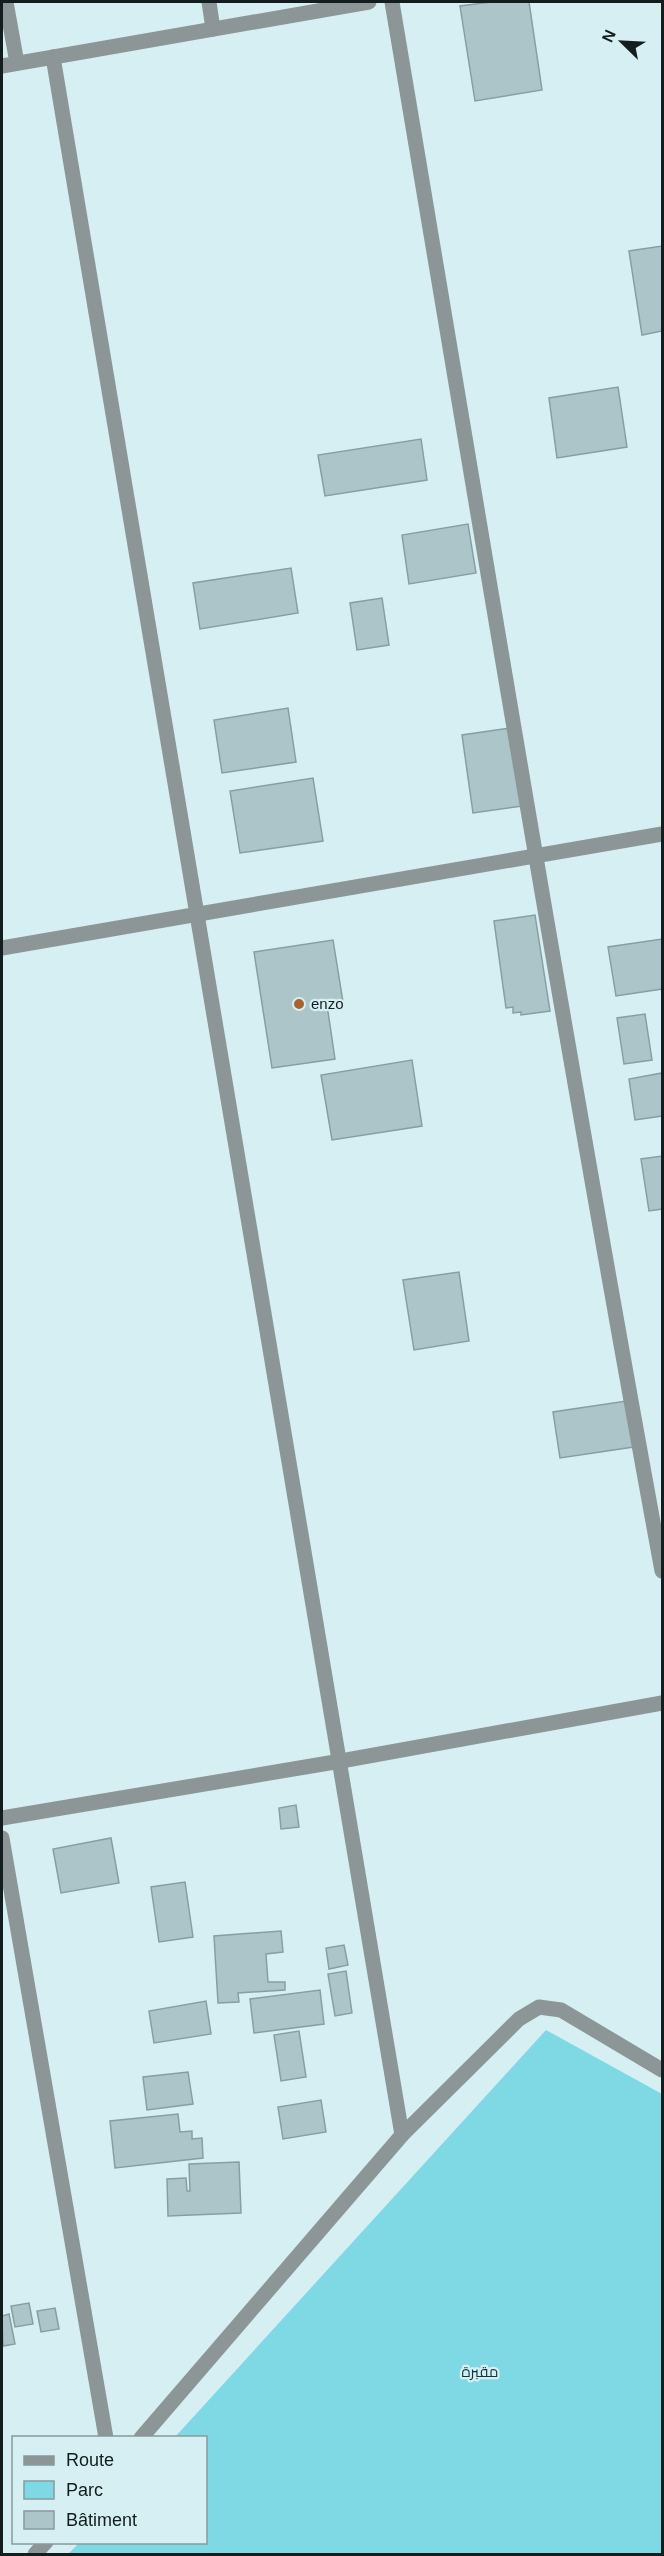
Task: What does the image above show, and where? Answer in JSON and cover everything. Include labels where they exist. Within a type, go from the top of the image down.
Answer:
[{"type":"street","points":[[6,2],[17,63]]},
{"type":"street","points":[[209,2],[213,29]]},
{"type":"street","points":[[2,66],[369,2]]},
{"type":"street","points":[[392,2],[536,856],[663,1571]]},
{"type":"street","points":[[53,57],[402,2135]]},
{"type":"street","points":[[2,948],[663,834]]},
{"type":"street","points":[[2,1818],[341,1761],[663,1703]]},
{"type":"street","points":[[2,1838],[106,2436]]},
{"type":"street","points":[[143,2436],[402,2135],[519,2019],[539,2007],[561,2010],[663,2070]]},
{"type":"green space","name":"مقبرة","points":[[546,2030],[662,2094],[662,2554],[68,2554],[78,2544],[207,2544],[207,2436],[176,2436]]},
{"type":"building","points":[[491,2],[529,2],[542,90],[475,101],[460,6]]},
{"type":"building","points":[[662,246],[662,331],[642,335],[629,251]]},
{"type":"building","points":[[618,387],[627,447],[557,458],[549,398]]},
{"type":"building","points":[[421,439],[427,480],[325,496],[318,455]]},
{"type":"building","points":[[468,524],[476,573],[409,584],[402,535]]},
{"type":"building","points":[[291,568],[298,613],[200,629],[193,583]]},
{"type":"building","points":[[382,598],[389,645],[357,650],[350,603]]},
{"type":"building","points":[[288,708],[296,762],[222,773],[214,720]]},
{"type":"building","points":[[517,727],[529,805],[473,813],[462,735]]},
{"type":"building","points":[[313,778],[323,841],[240,853],[230,791]]},
{"type":"building","points":[[535,915],[550,1011],[521,1015],[521,1012],[513,1013],[513,1007],[506,1008],[494,921]]},
{"type":"building","points":[[662,939],[662,989],[616,996],[608,947]]},
{"type":"building","name":"enzo","points":[[333,940],[343,1002],[327,1005],[335,1059],[272,1068],[254,952]]},
{"type":"building","points":[[645,1014],[652,1060],[624,1064],[617,1018]]},
{"type":"building","points":[[412,1060],[422,1126],[332,1140],[321,1075]]},
{"type":"building","points":[[662,1073],[662,1116],[635,1120],[629,1079]]},
{"type":"building","points":[[662,1156],[662,1209],[649,1211],[641,1159]]},
{"type":"building","points":[[459,1272],[469,1341],[414,1350],[403,1280]]},
{"type":"building","points":[[633,1400],[640,1446],[560,1458],[553,1412]]},
{"type":"building","points":[[296,1805],[299,1827],[281,1829],[279,1808]]},
{"type":"building","points":[[111,1838],[119,1883],[61,1893],[53,1849]]},
{"type":"building","points":[[185,1882],[193,1937],[159,1942],[151,1887]]},
{"type":"building","points":[[281,1931],[283,1952],[266,1954],[268,1982],[285,1982],[285,1990],[238,1993],[239,2002],[218,2003],[214,1936]]},
{"type":"building","points":[[344,1945],[348,1965],[329,1969],[326,1948]]},
{"type":"building","points":[[346,1971],[352,2013],[335,2016],[328,1974]]},
{"type":"building","points":[[320,1990],[324,2024],[254,2033],[250,1999]]},
{"type":"building","points":[[206,2001],[211,2034],[154,2043],[149,2011]]},
{"type":"building","points":[[299,2031],[306,2077],[281,2081],[274,2035]]},
{"type":"building","points":[[188,2072],[193,2104],[147,2110],[143,2077]]},
{"type":"building","points":[[321,2100],[326,2132],[283,2139],[278,2107]]},
{"type":"building","points":[[178,2114],[180,2132],[192,2131],[192,2139],[202,2138],[203,2158],[115,2168],[110,2121]]},
{"type":"building","points":[[239,2162],[241,2213],[168,2216],[167,2179],[186,2178],[187,2191],[190,2191],[189,2164]]},
{"type":"building","points":[[29,2303],[33,2324],[15,2327],[11,2306]]},
{"type":"building","points":[[55,2308],[59,2329],[41,2332],[37,2311]]},
{"type":"building","points":[[9,2314],[15,2344],[3,2346],[2,2316]]},
{"type":"place","name":"enzo","points":[[299,1004]]}]
